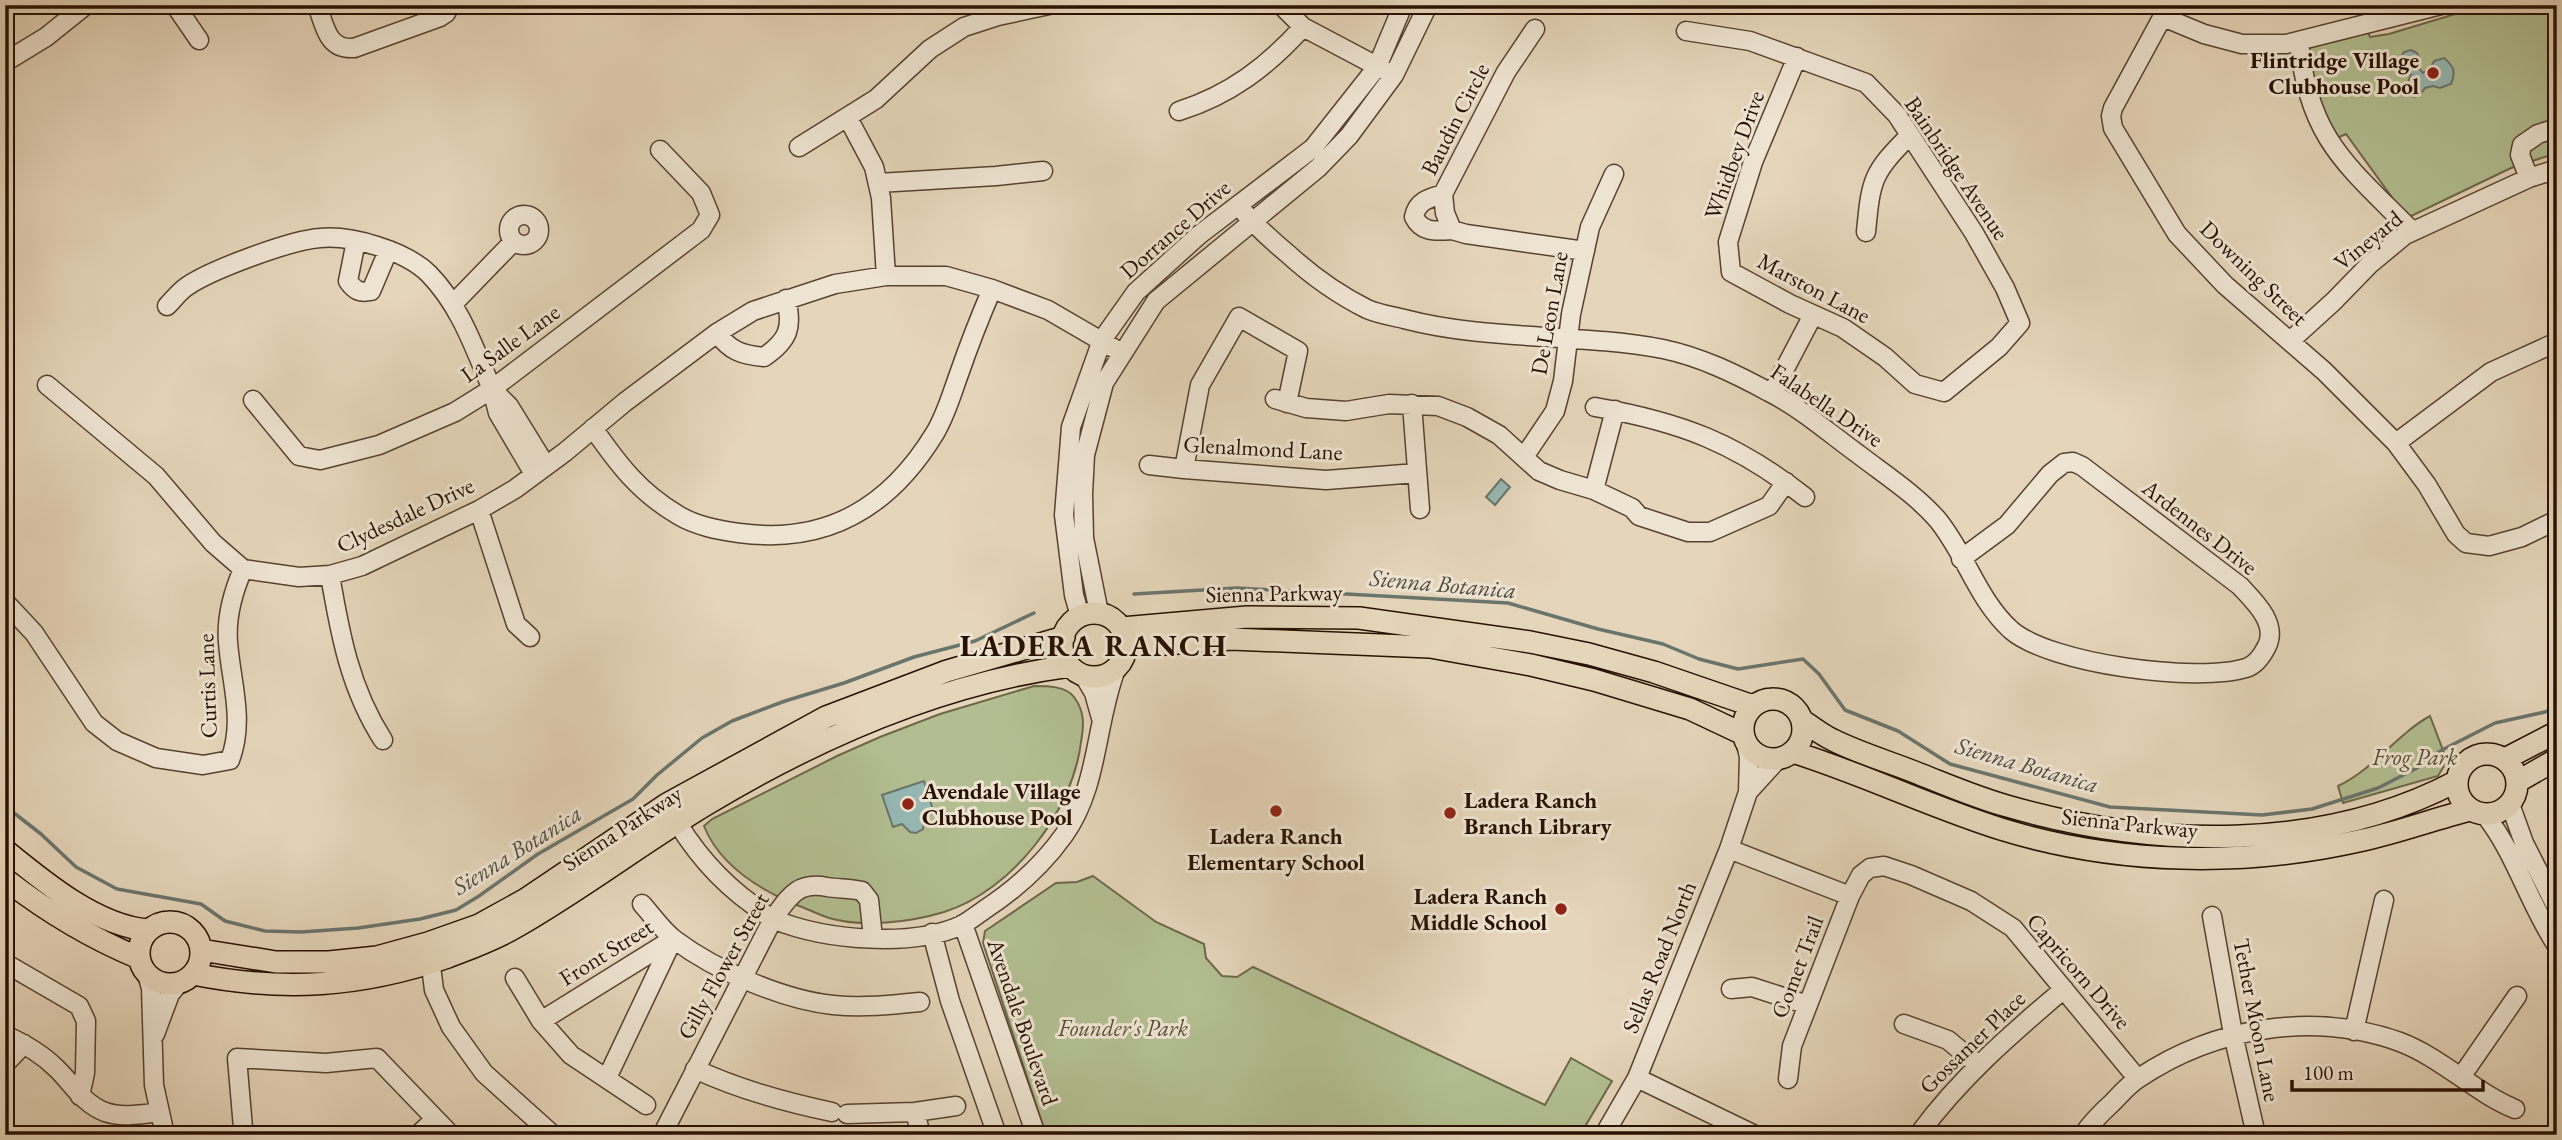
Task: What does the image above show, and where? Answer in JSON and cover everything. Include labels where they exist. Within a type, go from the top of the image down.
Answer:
[{"type":"main road","points":[[1077,671],[1065,657],[1063,637],[1069,625],[1089,615],[1108,616],[1124,637],[1125,655],[1116,669]]},
{"type":"main road","name":"Sienna Parkway","points":[[1124,637],[1247,617],[1359,618],[1530,642],[1589,654],[1654,672],[1753,706],[1771,698],[1781,700],[1790,704],[1802,720],[1831,740],[2006,806],[2087,826],[2190,837],[2298,830],[2408,804],[2457,780],[2472,758],[2490,754],[2505,759],[2557,732]]},
{"type":"main road","name":"Sienna Parkway","points":[[5,879],[32,900],[143,966],[161,983],[186,978],[318,985],[351,982],[429,953],[526,899],[667,804],[826,717],[947,671],[1063,637]]},
{"type":"main road","name":"Sienna Parkway","points":[[1124,637],[1430,647],[1531,665],[1594,680],[1690,709],[1744,739],[1753,752],[1762,757],[1785,755],[1844,768],[2003,829],[2079,847],[2168,858],[2232,858],[2312,850],[2477,812],[2499,812],[2510,804]]},
{"type":"main road","name":"Sienna Parkway","points":[[201,950],[276,962],[329,962],[474,947],[515,928],[742,784],[817,744],[923,702],[1002,678],[1077,671],[1101,677],[1116,669]]},
{"type":"main road","points":[[1744,739],[1743,724],[1753,706]]},
{"type":"main road","points":[[1785,755],[1802,737],[1802,720]]},
{"type":"main road","points":[[2505,759],[2513,769],[2517,782],[2515,796],[2510,804]]},
{"type":"main road","points":[[2517,782],[2557,759]]},
{"type":"main road","points":[[2457,780],[2462,801],[2477,812]]},
{"type":"main road","points":[[5,850],[42,880],[92,911],[121,925],[148,930],[166,922],[185,926],[193,932],[201,950],[200,959],[186,978]]},
{"type":"main road","points":[[143,966],[139,948],[148,930]]},
{"type":"street","points":[[5,62],[46,37],[86,5]]},
{"type":"street","points":[[175,5],[199,40]]},
{"type":"street","points":[[317,5],[334,44],[343,49],[354,48],[440,17],[450,5]]},
{"type":"street","points":[[799,147],[876,99],[930,49],[964,27],[998,16],[1049,5]]},
{"type":"street","points":[[1281,5],[1303,27],[1394,75]]},
{"type":"street","name":"Dorrance Drive","points":[[1089,615],[1074,595],[1064,515],[1071,427],[1102,341],[1136,292],[1199,235],[1313,148],[1377,67],[1403,5]]},
{"type":"street","name":"Dorrance Drive","points":[[1089,615],[1083,494],[1086,454],[1104,383],[1156,301],[1318,167],[1349,136],[1394,75],[1428,5]]},
{"type":"street","points":[[2166,11],[2204,34],[2242,44],[2286,44],[2441,5]]},
{"type":"street","name":"Downing Street","points":[[2166,11],[2111,116],[2113,128],[2177,234],[2225,285],[2324,371],[2396,443],[2427,485],[2447,523],[2466,543],[2489,547],[2522,537],[2557,520]]},
{"type":"street","points":[[1179,111],[1206,103],[1259,71],[1303,27]]},
{"type":"street","name":"Baudin Circle","points":[[1452,230],[1445,213],[1443,194],[1506,72],[1535,29]]},
{"type":"street","name":"Bainbridge Avenue","points":[[1686,31],[1750,41],[1866,83],[1897,115],[1974,233],[2005,288],[2020,323],[1999,347],[1944,392]]},
{"type":"street","points":[[2299,41],[2302,70],[2310,102],[2324,135],[2346,165],[2412,232]]},
{"type":"street","name":"Whidbey Drive","points":[[1731,272],[1728,242],[1754,162],[1797,57]]},
{"type":"street","points":[[848,118],[874,167],[878,183],[886,276]]},
{"type":"street","points":[[2529,178],[2520,155],[2522,145],[2538,134],[2557,128]]},
{"type":"street","points":[[1866,232],[1870,189],[1884,161],[1910,135]]},
{"type":"street","name":"La Salle Lane","points":[[253,400],[299,456],[320,460],[379,445],[455,412],[492,389],[701,230],[710,215],[701,193],[660,150]]},
{"type":"street","name":"Vineyard","points":[[2290,341],[2370,264],[2412,232],[2529,178],[2557,169]]},
{"type":"street","points":[[878,183],[1043,171]]},
{"type":"street","name":"De Leon Lane","points":[[1524,457],[1555,411],[1563,381],[1571,314],[1590,227],[1614,174]]},
{"type":"street","points":[[1443,194],[1418,206],[1414,217],[1422,228],[1452,230],[1585,251]]},
{"type":"street","name":"Falabella Drive","points":[[1238,205],[1251,222],[1310,274],[1368,310],[1433,327],[1569,340],[1608,341],[1665,350],[1713,364],[1772,393],[1795,407],[1935,517],[1951,539],[1983,597],[2011,630],[2036,646],[2090,662],[2157,671],[2219,671],[2249,667],[2262,656]]},
{"type":"street","points":[[167,306],[185,288],[202,278],[292,243],[320,238],[356,241],[409,260],[427,272],[454,303],[468,329],[492,389],[509,406],[540,470]]},
{"type":"street","points":[[356,241],[348,281],[354,289],[363,292],[371,291],[388,251]]},
{"type":"street","points":[[454,303],[514,241]]},
{"type":"street","name":"Marston Lane","points":[[1731,272],[1843,328],[1885,357],[1915,384],[1944,392]]},
{"type":"street","name":"Clydesdale Drive","points":[[243,569],[299,577],[330,575],[362,566],[479,510],[540,470],[717,333],[753,311],[835,284],[886,276],[946,276],[992,289],[1048,310],[1122,353]]},
{"type":"street","points":[[593,428],[625,473],[679,516],[712,529],[756,535],[791,534],[827,528],[855,515],[891,490],[936,432],[992,289]]},
{"type":"street","points":[[717,333],[725,345],[735,352],[764,357],[778,348],[787,334],[790,318],[786,299]]},
{"type":"street","points":[[1772,393],[1814,315]]},
{"type":"street","points":[[1184,470],[1200,386],[1239,317],[1298,351],[1281,401],[1306,408],[1346,411],[1389,404],[1438,406],[1467,417],[1499,435],[1539,471],[1560,481],[1618,493],[1639,516],[1688,531],[1710,532],[1769,506],[1786,482]]},
{"type":"street","points":[[2396,443],[2491,372],[2557,342]]},
{"type":"street","points":[[47,386],[156,476],[213,543],[243,569]]},
{"type":"street","points":[[1412,404],[1420,509]]},
{"type":"street","points":[[1595,407],[1657,418],[1699,433],[1741,453],[1805,497]]},
{"type":"street","points":[[1594,490],[1615,410]]},
{"type":"street","name":"Ardennes Drive","points":[[1961,559],[2007,525],[2050,474],[2064,463],[2073,462],[2082,466],[2240,586],[2269,623],[2270,641],[2262,656]]},
{"type":"street","name":"Glenalmond Lane","points":[[1149,465],[1326,480],[1417,473]]},
{"type":"street","points":[[479,510],[516,624],[530,637]]},
{"type":"street","name":"Curtis Lane","points":[[5,602],[34,634],[94,723],[117,741],[156,758],[203,765],[230,760],[236,743],[238,711],[228,640],[232,595],[243,569]]},
{"type":"street","points":[[330,575],[341,643],[367,715],[383,740]]},
{"type":"street","points":[[667,804],[718,877],[773,919],[850,938],[898,939],[963,924],[1000,900],[1037,869],[1077,815],[1097,751],[1101,718],[1116,669]]},
{"type":"street","points":[[1077,671],[1094,693],[1101,718]]},
{"type":"street","name":"Sellas Road North","points":[[1604,1135],[1637,1078],[1729,849],[1748,792],[1749,757],[1744,739]]},
{"type":"street","name":"Sellas Road North","points":[[1748,792],[1771,764],[1785,755]]},
{"type":"street","points":[[2510,804],[2524,843],[2557,908]]},
{"type":"street","points":[[2477,812],[2497,831],[2536,911],[2557,946]]},
{"type":"street","points":[[1729,849],[1850,896]]},
{"type":"street","name":"Capricorn Drive","points":[[1861,875],[1870,868],[1884,866],[1912,875],[1971,901],[2012,928],[2137,1078]]},
{"type":"street","name":"Comet Trail","points":[[1788,1079],[1793,1046],[1850,896],[1861,875]]},
{"type":"street","name":"Gilly Flower Street","points":[[662,1135],[773,919],[790,895],[813,885],[862,891],[869,900],[873,938]]},
{"type":"street","points":[[2354,1031],[2384,900]]},
{"type":"street","points":[[642,904],[673,939],[742,979],[802,1000],[834,1005],[880,1006],[920,1002]]},
{"type":"street","name":"Tether Moon Lane","points":[[2212,916],[2233,1034],[2256,1135]]},
{"type":"street","name":"Avendale Boulevard","points":[[963,924],[1036,1135]]},
{"type":"street","points":[[932,933],[950,1001],[997,1135]]},
{"type":"street","name":"Front Street","points":[[541,1021],[673,939]]},
{"type":"street","name":"Front Street","points":[[607,1079],[673,939]]},
{"type":"street","points":[[429,953],[434,990],[451,1027],[484,1073],[553,1135]]},
{"type":"street","points":[[5,963],[79,1006],[86,1021],[85,1073],[80,1096]]},
{"type":"street","points":[[143,966],[151,988],[154,1085],[165,1135]]},
{"type":"street","points":[[154,1037],[170,994],[186,978]]},
{"type":"street","points":[[515,978],[541,1021],[571,1055],[646,1105]]},
{"type":"street","points":[[1731,989],[1752,986],[1808,1005]]},
{"type":"street","name":"Gossamer Place","points":[[1919,1133],[1942,1103],[2006,1038],[2064,989]]},
{"type":"street","points":[[2461,1077],[2517,996]]},
{"type":"street","points":[[1904,1024],[1948,1040],[1979,1065]]},
{"type":"street","points":[[2083,1135],[2090,1124],[2137,1078],[2182,1054],[2233,1034],[2270,1027],[2303,1026],[2354,1031],[2399,1042],[2427,1054],[2494,1100],[2515,1109]]},
{"type":"street","points":[[5,1035],[34,1048],[58,1069],[80,1096],[106,1112],[132,1115],[160,1112]]},
{"type":"street","points":[[5,1064],[24,1044]]},
{"type":"street","points":[[246,1135],[243,1128],[237,1058],[326,1063],[377,1058],[451,1135]]},
{"type":"street","points":[[695,1069],[734,1087],[776,1100],[840,1113],[915,1112],[956,1106]]},
{"type":"street","points":[[1637,1078],[1755,1135]]},
{"type":"street","points":[[915,1112],[921,1135]]},
{"type":"street","points":[[418,1135],[435,1119]]},
{"type":"green space","points":[[2485,5],[2557,5],[2557,153],[2511,168],[2407,218],[2346,134],[2328,142],[2299,41],[2366,25],[2370,37],[2389,34]]},
{"type":"green space","points":[[1034,686],[1071,693],[1082,713],[1083,724],[1076,768],[1066,795],[1035,845],[1015,867],[993,886],[944,912],[917,919],[872,923],[829,918],[781,898],[754,883],[719,852],[704,826],[712,819],[880,737],[940,714]]},
{"type":"green space","name":"Frog Park","points":[[2430,716],[2447,761],[2438,776],[2343,803],[2338,786],[2363,770]]},
{"type":"green space","name":"Founder's Park","points":[[1093,876],[1156,922],[1204,944],[1206,958],[1222,976],[1237,977],[1253,967],[1545,1105],[1571,1058],[1612,1081],[1580,1135],[1046,1135],[983,943],[985,931],[1056,883],[1077,882]]},
{"type":"water","name":"Flintridge Village Clubhouse Pool","points":[[2411,50],[2417,53],[2420,61],[2417,66],[2423,73],[2430,69],[2434,61],[2444,58],[2453,70],[2451,84],[2440,88],[2425,88],[2420,95],[2414,97],[2408,93],[2406,87],[2411,74],[2401,66],[2400,59],[2404,52]]},
{"type":"water","points":[[1501,479],[1510,487],[1495,505],[1486,497]]},
{"type":"water","name":"Avendale Village Clubhouse Pool","points":[[924,781],[934,813],[925,816],[923,829],[916,833],[910,832],[902,824],[893,827],[882,795]]},
{"type":"waterway","name":"Sienna Botanica","points":[[1134,594],[1237,588],[1508,603],[1598,629],[1663,644],[1699,659],[1738,669],[1803,659],[1819,674],[1845,710],[1898,731],[1950,764],[2110,807],[2262,815],[2312,809],[2378,788],[2415,769],[2442,750],[2495,723],[2545,712],[2557,706]]},
{"type":"waterway","name":"Sienna Botanica","points":[[5,806],[41,834],[76,867],[117,889],[201,904],[225,921],[265,931],[301,932],[358,928],[420,919],[456,910],[538,854],[633,799],[702,738],[732,721],[914,657],[975,641],[1034,613]]},
{"type":"place","name":"Flintridge Village Clubhouse Pool","points":[[2433,73]]},
{"type":"place","name":"Avendale Village Clubhouse Pool","points":[[908,804]]},
{"type":"place","name":"Ladera Ranch Elementary School","points":[[1276,811]]},
{"type":"place","name":"Ladera Ranch Branch Library","points":[[1450,813]]},
{"type":"place","name":"Ladera Ranch Middle School","points":[[1561,909]]},
{"type":"district","name":"LADERA RANCH","points":[[1094,646]]}]
